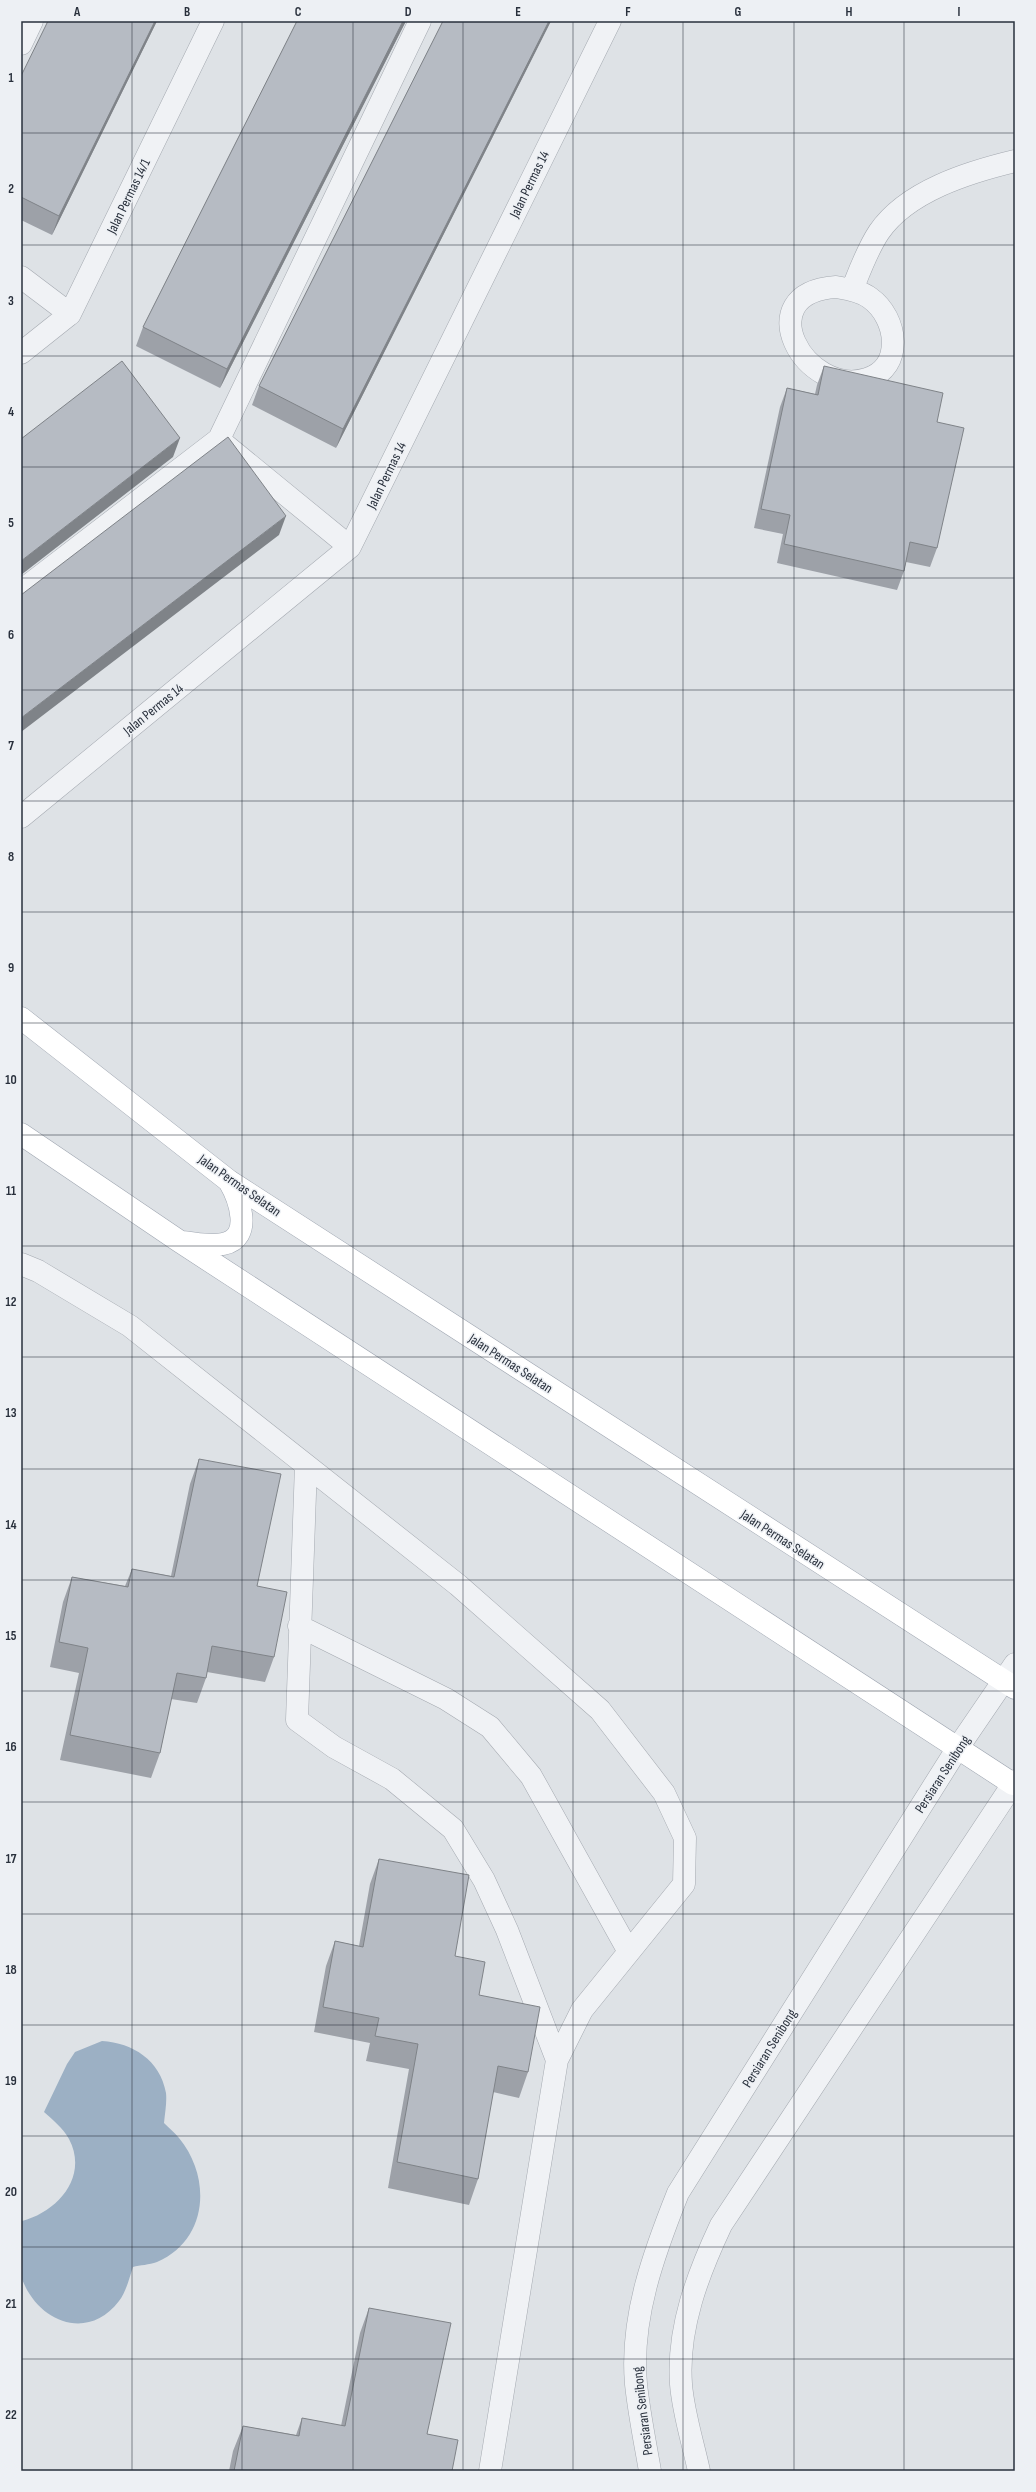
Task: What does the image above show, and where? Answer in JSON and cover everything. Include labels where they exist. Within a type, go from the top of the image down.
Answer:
[{"type":"main road","name":"Jalan Permas Selatan","points":[[21,1018],[229,1181],[1011,1678]]},
{"type":"main road","points":[[21,1134],[179,1242],[957,1749],[1014,1783]]},
{"type":"main road","points":[[179,1242],[224,1244],[238,1235],[242,1221],[241,1207],[229,1181]]},
{"type":"street","points":[[21,44],[32,21]]},
{"type":"street","name":"Jalan Permas 14/1","points":[[21,353],[70,314],[213,21]]},
{"type":"street","points":[[21,591],[219,439],[236,407],[420,21]]},
{"type":"street","name":"Jalan Permas 14","points":[[21,817],[350,547],[610,21]]},
{"type":"street","points":[[852,290],[865,256],[880,231],[899,211],[923,195],[958,179],[1015,161]]},
{"type":"street","points":[[21,277],[70,314]]},
{"type":"street","points":[[836,287],[852,290],[869,297],[878,305],[888,320],[894,345],[892,356],[886,367],[878,374],[866,379],[848,380],[833,377],[814,367],[804,358],[791,335],[790,321],[798,303],[812,290],[836,287]]},
{"type":"street","points":[[219,439],[350,547]]},
{"type":"street","points":[[21,1264],[38,1271],[130,1326],[458,1586],[600,1710],[664,1793],[685,1838],[684,1884],[582,2010],[557,2060],[490,2471]]},
{"type":"street","points":[[306,1465],[299,1626],[297,1720],[334,1747],[392,1779],[454,1829],[484,1880],[507,1930],[557,2060]]},
{"type":"street","points":[[299,1626],[446,1699],[490,1727],[531,1776],[629,1952]]},
{"type":"street","name":"Persiaran Senibong","points":[[650,2471],[636,2384],[636,2338],[644,2294],[658,2242],[678,2193],[957,1749],[1011,1678]]},
{"type":"street","points":[[698,2471],[681,2384],[682,2339],[692,2295],[705,2258],[721,2225],[1014,1783]]},
{"type":"water","points":[[102,2041],[124,2045],[134,2050],[143,2055],[158,2071],[163,2081],[166,2093],[164,2123],[174,2132],[190,2154],[197,2171],[200,2189],[200,2207],[195,2224],[187,2239],[174,2252],[157,2262],[133,2267],[119,2301],[107,2314],[93,2321],[79,2323],[65,2322],[52,2316],[40,2306],[29,2294],[22,2279],[22,2221],[47,2210],[58,2201],[66,2191],[72,2179],[75,2167],[74,2153],[69,2139],[61,2128],[44,2112],[67,2064],[75,2052]]},
{"type":"building","points":[[48,21],[155,21],[59,216],[21,197],[21,76]]},
{"type":"building","points":[[297,21],[403,21],[227,369],[143,327]]},
{"type":"building","points":[[443,21],[549,21],[343,429],[259,386]]},
{"type":"building","points":[[122,361],[180,438],[21,561],[21,439]]},
{"type":"building","points":[[824,366],[943,393],[937,422],[964,428],[937,548],[910,542],[904,571],[784,544],[790,515],[761,509],[787,388],[818,395]]},
{"type":"building","points":[[228,437],[286,516],[21,718],[21,595]]},
{"type":"building","points":[[199,1459],[281,1474],[257,1586],[287,1592],[274,1657],[212,1646],[206,1678],[177,1673],[160,1753],[70,1735],[88,1648],[59,1642],[72,1577],[128,1587],[132,1569],[174,1577]]},
{"type":"building","points":[[379,1859],[469,1875],[455,1956],[485,1962],[479,1995],[540,2007],[528,2072],[498,2066],[478,2179],[397,2162],[418,2044],[375,2036],[379,2018],[323,2007],[335,1941],[363,1947]]},
{"type":"building","points":[[369,2308],[451,2323],[427,2434],[458,2440],[452,2471],[234,2471],[243,2426],[299,2436],[302,2418],[345,2426]]}]
